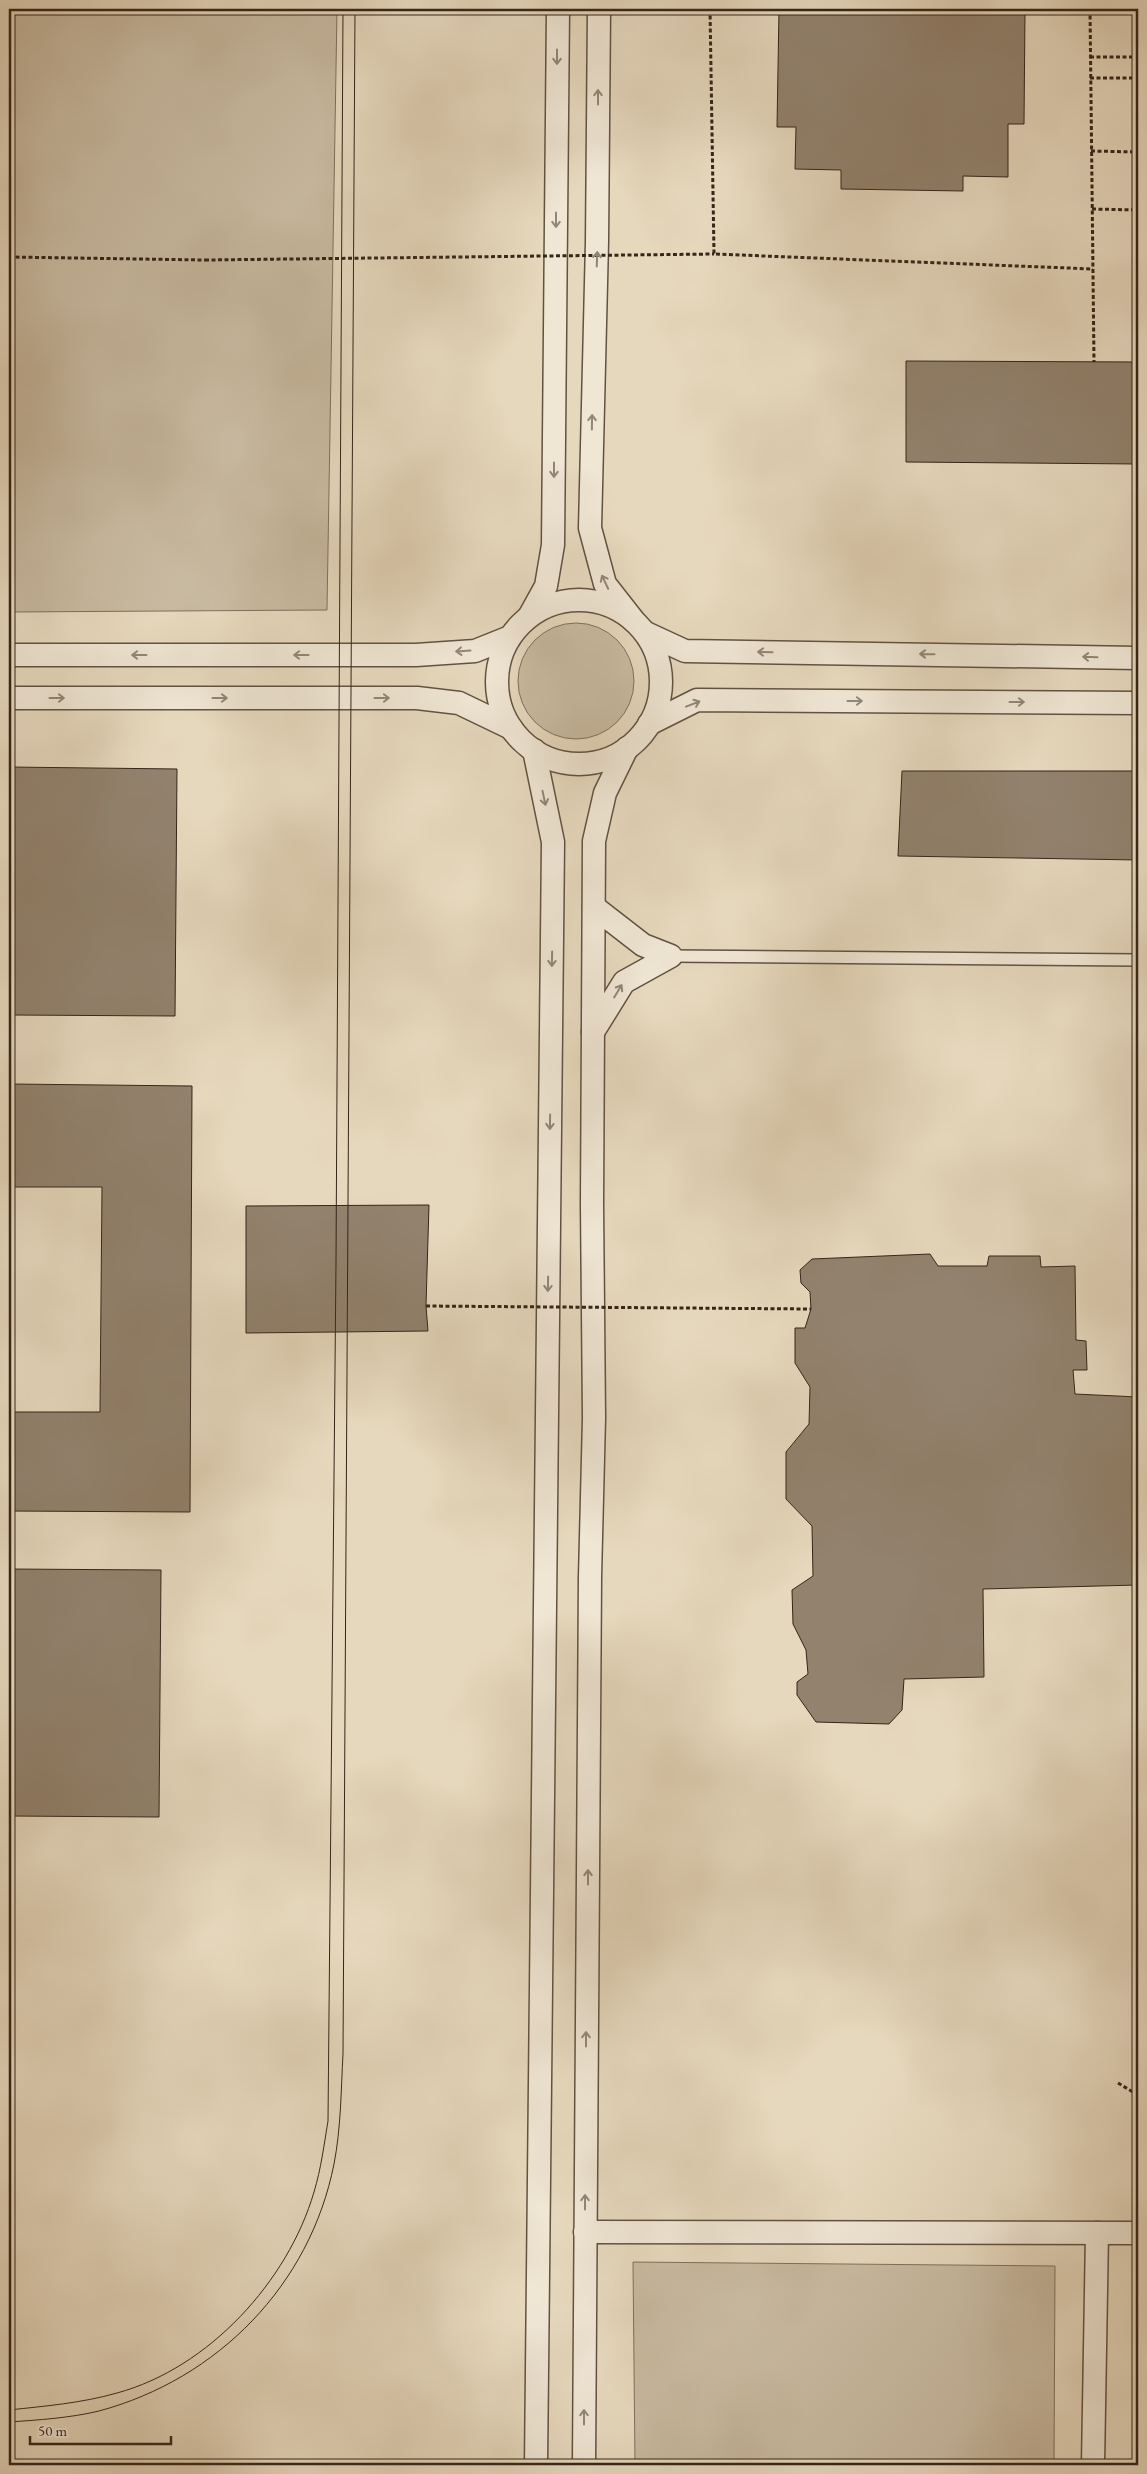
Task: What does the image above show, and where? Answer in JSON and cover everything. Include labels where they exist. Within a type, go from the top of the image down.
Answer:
[{"type":"street","points":[[511,728],[501,707],[497,683],[500,659],[510,637],[530,615],[546,586],[554,544],[558,9]]},
{"type":"street","points":[[9,698],[417,698],[459,703],[511,728],[534,750],[557,760],[581,764],[605,759],[627,748],[639,738],[649,724],[659,702],[661,678],[657,655],[640,627],[604,584],[590,528],[597,242],[599,9]]},
{"type":"street","points":[[530,615],[556,603],[583,600],[610,606],[640,627],[685,650],[1138,658]]},
{"type":"street","points":[[9,655],[416,655],[475,651],[510,637]]},
{"type":"street","points":[[649,724],[697,700],[1138,703]]},
{"type":"street","points":[[584,2465],[590,1577],[594,1418],[594,841],[606,793],[627,748]]},
{"type":"street","points":[[534,750],[553,842],[536,2465]]},
{"type":"street","points":[[594,907],[643,945],[671,956]]},
{"type":"street","points":[[593,1033],[624,982],[671,956]]},
{"type":"street","points":[[585,2232],[1138,2233]]},
{"type":"street","points":[[1093,2465],[1096,2233]]},
{"type":"lane","points":[[671,956],[1138,960]]},
{"type":"path","points":[[710,9],[714,254]]},
{"type":"path","points":[[1090,9],[1094,362]]},
{"type":"path","points":[[1090,57],[1138,57]]},
{"type":"path","points":[[1090,78],[1138,78]]},
{"type":"path","points":[[1091,150],[1138,152]]},
{"type":"path","points":[[1092,209],[1138,210]]},
{"type":"path","points":[[9,257],[205,260],[714,254],[1093,269]]},
{"type":"path","points":[[426,1306],[811,1309]]},
{"type":"path","points":[[1118,2083],[1138,2095]]},
{"type":"shaded area","points":[[9,9],[337,9],[327,610],[9,612]]},
{"type":"shaded area","points":[[576,623],[598,627],[617,640],[630,659],[634,681],[630,703],[617,722],[598,735],[576,739],[554,735],[535,722],[522,703],[518,681],[522,659],[535,640],[554,627]]},
{"type":"shaded area","points":[[633,2262],[1055,2266],[1054,2465],[635,2465]]},
{"type":"building","points":[[897,8],[918,12],[936,24],[948,42],[952,63],[948,84],[936,102],[918,114],[897,118],[876,114],[858,102],[846,84],[842,63],[846,42],[858,24],[876,12]]},
{"type":"building","points":[[779,9],[1025,9],[1024,124],[1008,124],[1008,177],[963,176],[963,191],[841,189],[841,170],[795,169],[796,127],[777,127]]},
{"type":"building","points":[[906,361],[1138,362],[1138,464],[906,462]]},
{"type":"building","points":[[9,767],[177,769],[175,1016],[11,1015],[11,1084],[192,1086],[190,1512],[9,1511],[9,1412],[100,1412],[102,1187],[9,1187]]},
{"type":"building","points":[[902,771],[1138,771],[1138,860],[898,856]]},
{"type":"building","points":[[429,1205],[426,1306],[428,1331],[246,1333],[246,1206]]},
{"type":"building","points":[[930,1254],[938,1266],[987,1266],[989,1256],[1040,1256],[1041,1267],[1075,1266],[1076,1340],[1086,1341],[1087,1370],[1073,1370],[1075,1394],[1138,1397],[1138,1585],[983,1589],[984,1677],[904,1679],[902,1710],[889,1724],[816,1722],[797,1695],[797,1682],[808,1674],[806,1650],[793,1624],[792,1590],[813,1576],[812,1526],[786,1499],[786,1452],[809,1424],[810,1387],[795,1363],[795,1328],[805,1328],[811,1309],[810,1292],[801,1283],[800,1270],[812,1259]]},
{"type":"building","points":[[9,1569],[161,1570],[159,1817],[9,1816]]},
{"type":"tram line","points":[[9,2410],[77,2402],[117,2393],[151,2381],[183,2364],[213,2342],[240,2316],[264,2288],[285,2257],[302,2225],[314,2192],[328,2121],[336,1262],[343,9]]},
{"type":"tram line","points":[[9,2422],[65,2417],[99,2411],[142,2396],[183,2376],[219,2351],[252,2321],[280,2287],[304,2249],[322,2208],[334,2164],[338,2137],[343,2054],[355,9]]}]
